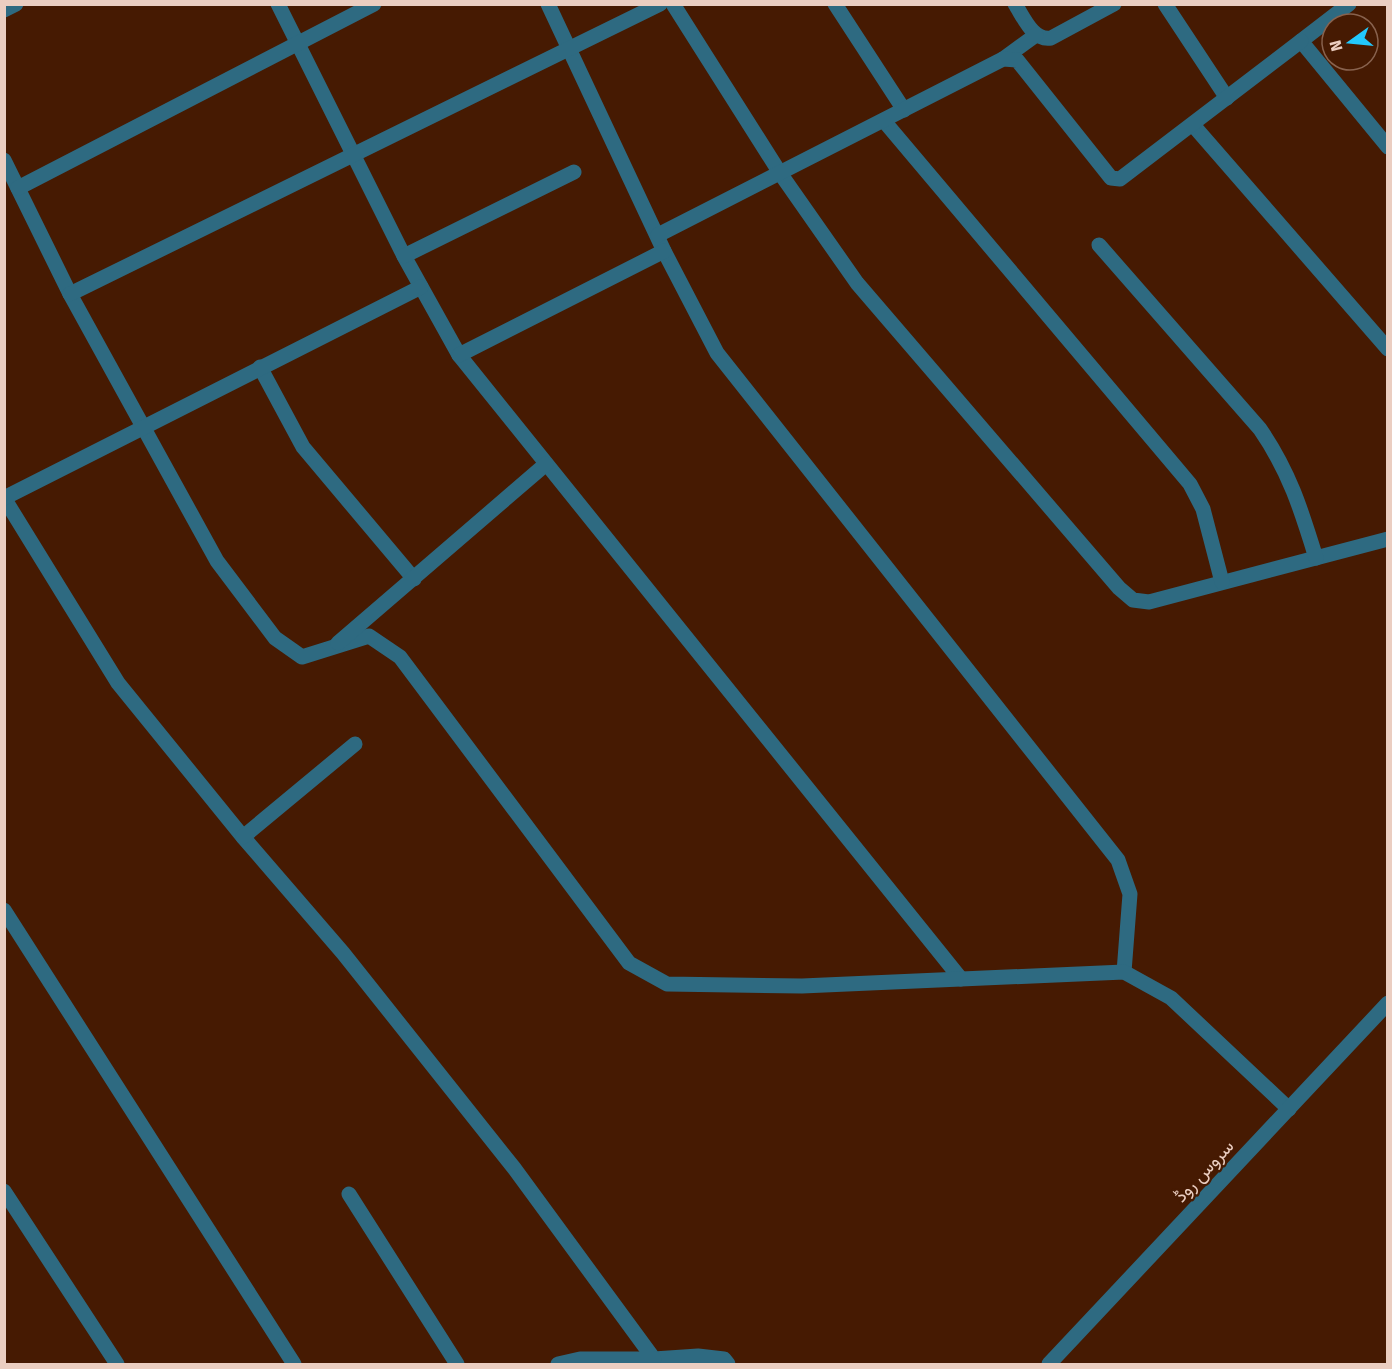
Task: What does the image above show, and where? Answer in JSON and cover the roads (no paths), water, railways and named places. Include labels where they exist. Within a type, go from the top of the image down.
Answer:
[{"type":"street","points":[[4,10],[16,4]]},
{"type":"street","points":[[278,4],[404,256],[459,355],[961,979]]},
{"type":"street","points":[[18,188],[374,4]]},
{"type":"street","points":[[548,4],[664,251],[717,353],[1118,860],[1130,894],[1124,972]]},
{"type":"street","points":[[70,294],[660,4]]},
{"type":"street","points":[[673,4],[780,173],[856,284],[1119,588],[1133,600],[1149,602],[1388,539]]},
{"type":"street","points":[[835,4],[904,110]]},
{"type":"street","points":[[1015,4],[1036,35],[1044,39],[1052,38],[1114,4]]},
{"type":"street","points":[[1165,4],[1227,98]]},
{"type":"street","points":[[1003,59],[1017,60],[1115,180],[1193,125],[1346,5]]},
{"type":"street","points":[[658,235],[1003,59],[1036,35]]},
{"type":"street","points":[[1301,42],[1388,147]]},
{"type":"street","points":[[884,121],[1190,484],[1203,509],[1222,582]]},
{"type":"street","points":[[1193,125],[1388,349]]},
{"type":"street","points":[[4,160],[70,294],[217,561],[274,638],[302,657],[369,636],[400,657],[629,963],[667,984],[802,986],[1124,972],[1171,998],[1289,1109]]},
{"type":"street","points":[[404,256],[574,172]]},
{"type":"street","points":[[1099,245],[1266,438],[1294,488],[1316,558]]},
{"type":"street","points":[[459,355],[664,251]]},
{"type":"street","points":[[421,287],[142,426],[4,498],[118,683],[243,837],[343,953],[514,1168],[654,1359]]},
{"type":"street","points":[[260,367],[303,447],[414,579]]},
{"type":"street","points":[[331,649],[546,464]]},
{"type":"street","points":[[243,837],[355,744]]},
{"type":"street","points":[[4,910],[294,1365]]},
{"type":"street","name":"سروس روڈ","points":[[1049,1365],[1388,1003]]},
{"type":"street","points":[[4,1191],[117,1365]]},
{"type":"street","points":[[349,1194],[457,1365]]},
{"type":"street","points":[[558,1365],[580,1359],[654,1359],[698,1356],[724,1359],[728,1365]]}]
